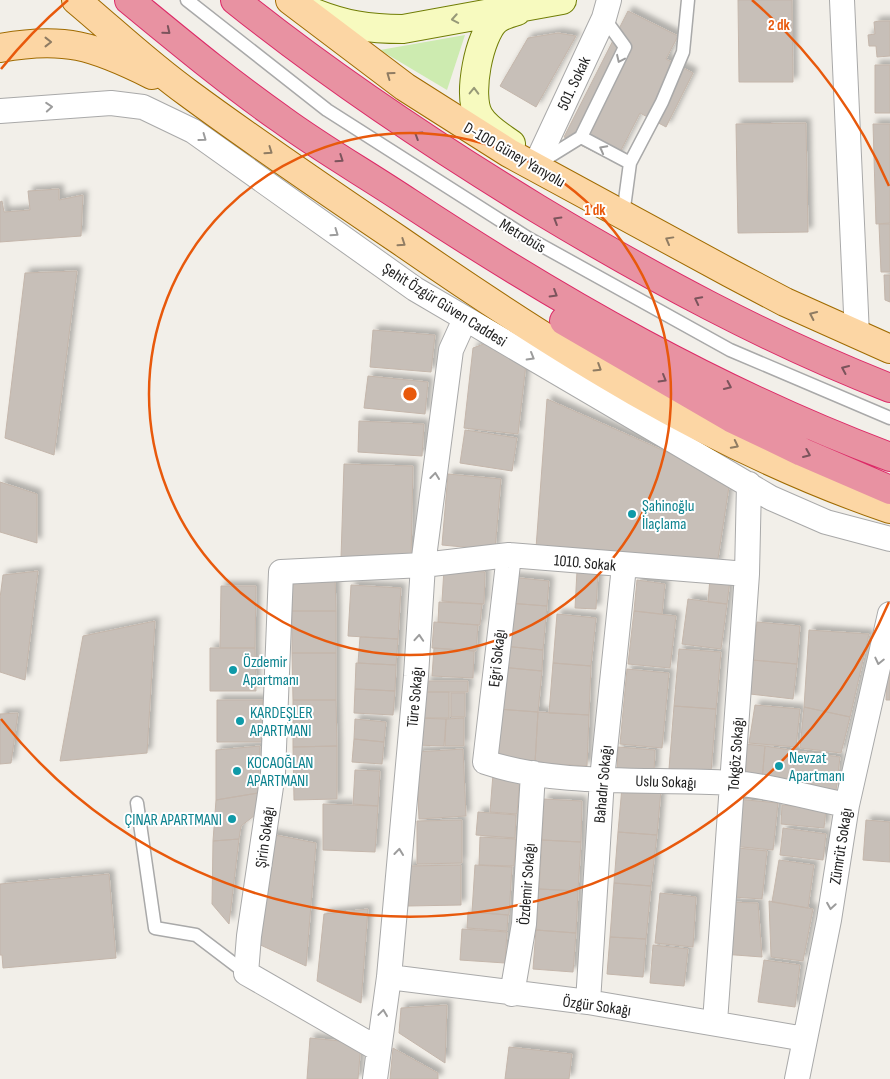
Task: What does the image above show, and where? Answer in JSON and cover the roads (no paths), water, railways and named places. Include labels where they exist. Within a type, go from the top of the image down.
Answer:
[{"type":"highway","points":[[129,0],[224,78],[282,120],[467,241],[585,313],[667,357],[781,411],[890,457]]},
{"type":"highway","points":[[236,0],[323,67],[412,131],[614,254],[743,322],[890,388]]},
{"type":"highway","points":[[467,241],[498,272],[536,304],[594,339],[731,418],[802,452],[890,490]]},
{"type":"main road","points":[[76,0],[186,92],[639,406],[829,488],[890,509]]},
{"type":"main road","points":[[293,3],[343,24],[378,29],[403,29],[550,2]]},
{"type":"main road","points":[[535,166],[479,116],[473,88],[482,49],[489,29],[496,20],[510,13],[550,2]]},
{"type":"main road","name":"D-100 Güney Yanyolu","points":[[293,3],[405,87],[509,153],[730,274],[890,349]]},
{"type":"main road","points":[[0,48],[32,42],[60,42],[81,46],[134,66],[186,92]]},
{"type":"street","points":[[842,0],[857,335]]},
{"type":"street","name":"501. Sokak","points":[[535,166],[606,9]]},
{"type":"street","name":"Şehit Özgür Güven Caddesi","points":[[0,111],[111,103],[144,107],[192,131],[415,289],[465,319],[639,406],[750,484],[799,512],[826,522],[890,539]]},
{"type":"street","name":"Türe Sokağı","points":[[375,1079],[389,977],[416,676],[423,565],[451,350],[465,319]]},
{"type":"street","name":"Tokgöz Sokağı","points":[[715,1022],[747,574],[750,484]]},
{"type":"street","name":"1010. Sokak","points":[[423,565],[509,555],[624,566],[747,574]]},
{"type":"street","name":"Eğri Sokağı","points":[[485,762],[509,555]]},
{"type":"street","name":"Şirin Sokağı","points":[[246,973],[273,773],[280,572],[423,565]]},
{"type":"street","name":"Bahadır Sokağı","points":[[588,1002],[602,779],[624,566]]},
{"type":"street","name":"Zümrüt Sokağı","points":[[797,1079],[828,920],[847,804],[890,614]]},
{"type":"street","name":"Uslu Sokağı","points":[[485,762],[510,771],[602,779],[733,783],[847,804]]},
{"type":"street","name":"Özdemir Sokağı","points":[[512,994],[524,924],[533,773]]},
{"type":"street","points":[[246,973],[378,1049]]},
{"type":"street","name":"Özgür Sokağı","points":[[389,977],[512,994],[588,1002],[805,1038]]},
{"type":"lane","name":"Metrobüs","points":[[187,0],[327,110],[528,238],[730,350],[890,418]]},
{"type":"lane","points":[[623,215],[630,164],[662,102],[683,52],[688,0]]},
{"type":"lane","points":[[535,166],[581,137],[625,47],[606,9]]},
{"type":"lane","points":[[581,137],[630,164]]},
{"type":"lane","points":[[137,803],[155,928],[196,935],[246,973]]},
{"type":"place","name":"Şahinoğlu İlaçlama","points":[[632,514]]},
{"type":"place","name":"Özdemir Apartmanı","points":[[233,670]]},
{"type":"place","name":"KARDEŞLER APARTMANI","points":[[240,721]]},
{"type":"place","name":"Nevzat Apartmanı","points":[[779,766]]},
{"type":"place","name":"KOCAOĞLAN APARTMANI","points":[[237,771]]},
{"type":"place","name":"ÇINAR APARTMANI","points":[[232,819]]}]
